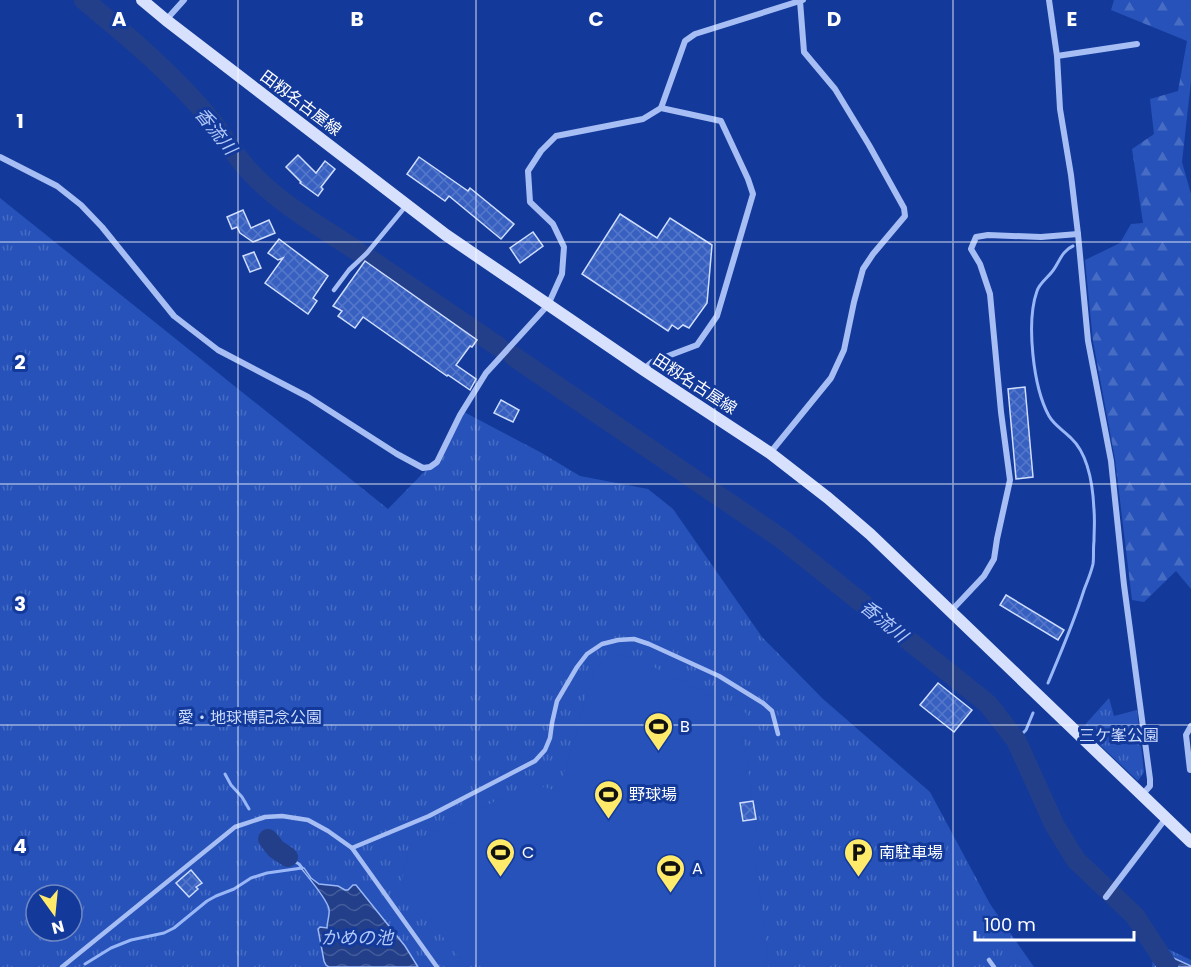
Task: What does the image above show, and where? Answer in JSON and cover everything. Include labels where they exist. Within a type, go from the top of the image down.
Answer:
[{"type":"main road","name":"田籾名古屋線","points":[[142,0],[447,235],[770,453],[828,498],[870,534],[1191,842]]},
{"type":"street","points":[[166,20],[184,0]]},
{"type":"street","points":[[0,157],[57,186],[81,205],[102,227],[174,316],[218,350],[308,397],[397,454],[423,468],[430,467],[437,462],[460,415],[486,373],[548,305],[562,274],[564,247],[553,224],[530,202],[528,171],[541,151],[556,136],[643,119],[661,108],[685,41],[695,34],[802,0],[804,52],[835,89],[904,208],[905,216],[863,269],[844,350],[831,378],[770,453]]},
{"type":"street","points":[[1049,0],[1057,56],[1060,109],[1078,234],[1088,341],[1111,461],[1124,585],[1150,779],[1150,786],[1142,795]]},
{"type":"street","points":[[1057,56],[1137,44]]},
{"type":"street","points":[[644,370],[652,362],[697,345],[717,316],[753,194],[721,121],[661,108]]},
{"type":"street","points":[[951,611],[984,576],[994,559],[1010,480],[1000,412],[990,294],[980,264],[971,249],[975,237],[988,234],[1041,237],[1078,234]]},
{"type":"street","points":[[1191,726],[1186,735],[1191,770]]},
{"type":"street","points":[[1106,897],[1166,818]]},
{"type":"lane","points":[[334,290],[407,205]]},
{"type":"lane","points":[[352,848],[429,816],[535,761],[545,750],[550,738],[557,701],[587,654],[602,644],[634,639],[719,675],[772,711],[778,734]]},
{"type":"lane","points":[[62,967],[235,826],[265,817],[282,816],[308,820],[352,848],[437,967]]},
{"type":"lane","points":[[989,960],[994,967]]},
{"type":"green space","points":[[1114,0],[1191,0],[1191,81],[1182,162],[1191,194],[1191,589],[1176,571],[1144,602],[1132,600],[1115,459],[1093,341],[1085,260],[1120,243],[1131,224],[1143,223],[1132,149],[1154,134],[1150,99],[1178,91],[1187,41],[1111,10]]},
{"type":"green space","name":"愛・地球博記念公園","points":[[0,198],[388,509],[426,470],[430,469],[464,412],[580,476],[648,489],[673,509],[762,637],[823,699],[930,792],[990,904],[1034,967],[0,967]]},
{"type":"green space","name":"野球場","points":[[616,655],[633,657],[746,713],[746,729],[743,734],[761,861],[756,862],[768,967],[484,967],[480,963],[463,963],[402,882],[409,845],[531,783],[559,792],[592,677],[601,663]]},
{"type":"green space","name":"三ケ峯公園","points":[[1109,698],[1114,716],[1137,710],[1144,772],[1138,781],[1082,728]]},
{"type":"green space","points":[[1168,949],[1191,960],[1191,967],[1152,967],[1153,958]]},
{"type":"water","name":"かめの池","points":[[301,868],[304,868],[319,884],[338,886],[345,890],[356,885],[405,946],[418,967],[329,967],[326,965],[318,929],[327,928],[328,905]]},
{"type":"water","points":[[1167,955],[1191,967],[1156,967],[1155,960]]},
{"type":"building","points":[[298,155],[316,173],[325,161],[335,169],[321,187],[323,189],[318,196],[300,183],[286,167]]},
{"type":"building","points":[[419,157],[468,191],[470,188],[514,224],[501,239],[449,196],[445,201],[407,174]]},
{"type":"building","points":[[243,210],[251,228],[269,220],[275,233],[253,242],[240,233],[237,227],[232,229],[227,217]]},
{"type":"building","points":[[620,214],[657,238],[670,218],[712,245],[707,303],[689,328],[683,325],[678,329],[672,325],[668,331],[582,274]]},
{"type":"building","points":[[533,232],[543,246],[520,263],[510,248]]},
{"type":"building","points":[[279,239],[328,276],[313,298],[317,301],[308,314],[265,283],[283,258],[278,260],[268,253]]},
{"type":"building","points":[[254,252],[261,268],[250,272],[243,256]]},
{"type":"building","points":[[365,261],[477,340],[456,365],[476,379],[470,390],[363,317],[355,328],[338,316],[342,311],[333,306]]},
{"type":"building","points":[[1025,387],[1033,477],[1016,479],[1008,389]]},
{"type":"building","points":[[501,400],[519,410],[513,422],[494,413]]},
{"type":"building","points":[[1006,595],[1064,630],[1058,640],[1000,605]]},
{"type":"building","points":[[938,683],[972,710],[954,732],[920,705]]},
{"type":"building","points":[[753,801],[756,819],[743,821],[740,803]]},
{"type":"building","points":[[191,870],[202,883],[189,897],[176,883]]},
{"type":"waterway","name":"香流川","points":[[84,0],[182,87],[211,120],[243,165],[267,189],[357,251]]},
{"type":"waterway","points":[[1048,683],[1076,614],[1093,561],[1094,514],[1088,471],[1077,445],[1053,422],[1043,404],[1033,354],[1032,320],[1037,291],[1063,254],[1073,246]]},
{"type":"waterway","name":"香流川","points":[[365,256],[499,347]]},
{"type":"waterway","name":"香流川","points":[[513,356],[782,539],[988,704],[1016,740],[1055,826],[1076,860],[1135,916],[1168,967]]},
{"type":"waterway","points":[[1016,740],[1026,730],[1033,713]]},
{"type":"waterway","points":[[225,774],[249,809]]},
{"type":"waterway","points":[[268,839],[276,849],[288,857]]},
{"type":"waterway","points":[[292,860],[302,868]]},
{"type":"waterway","points":[[85,964],[111,948],[174,928],[207,901],[234,889],[251,878],[267,873],[302,868]]},
{"type":"place","name":"B","points":[[659,752]]},
{"type":"place","name":"野球場","points":[[608,820]]},
{"type":"place","name":"C","points":[[501,878]]},
{"type":"place","name":"南駐車場","points":[[858,878]]},
{"type":"place","name":"A","points":[[671,894]]}]
